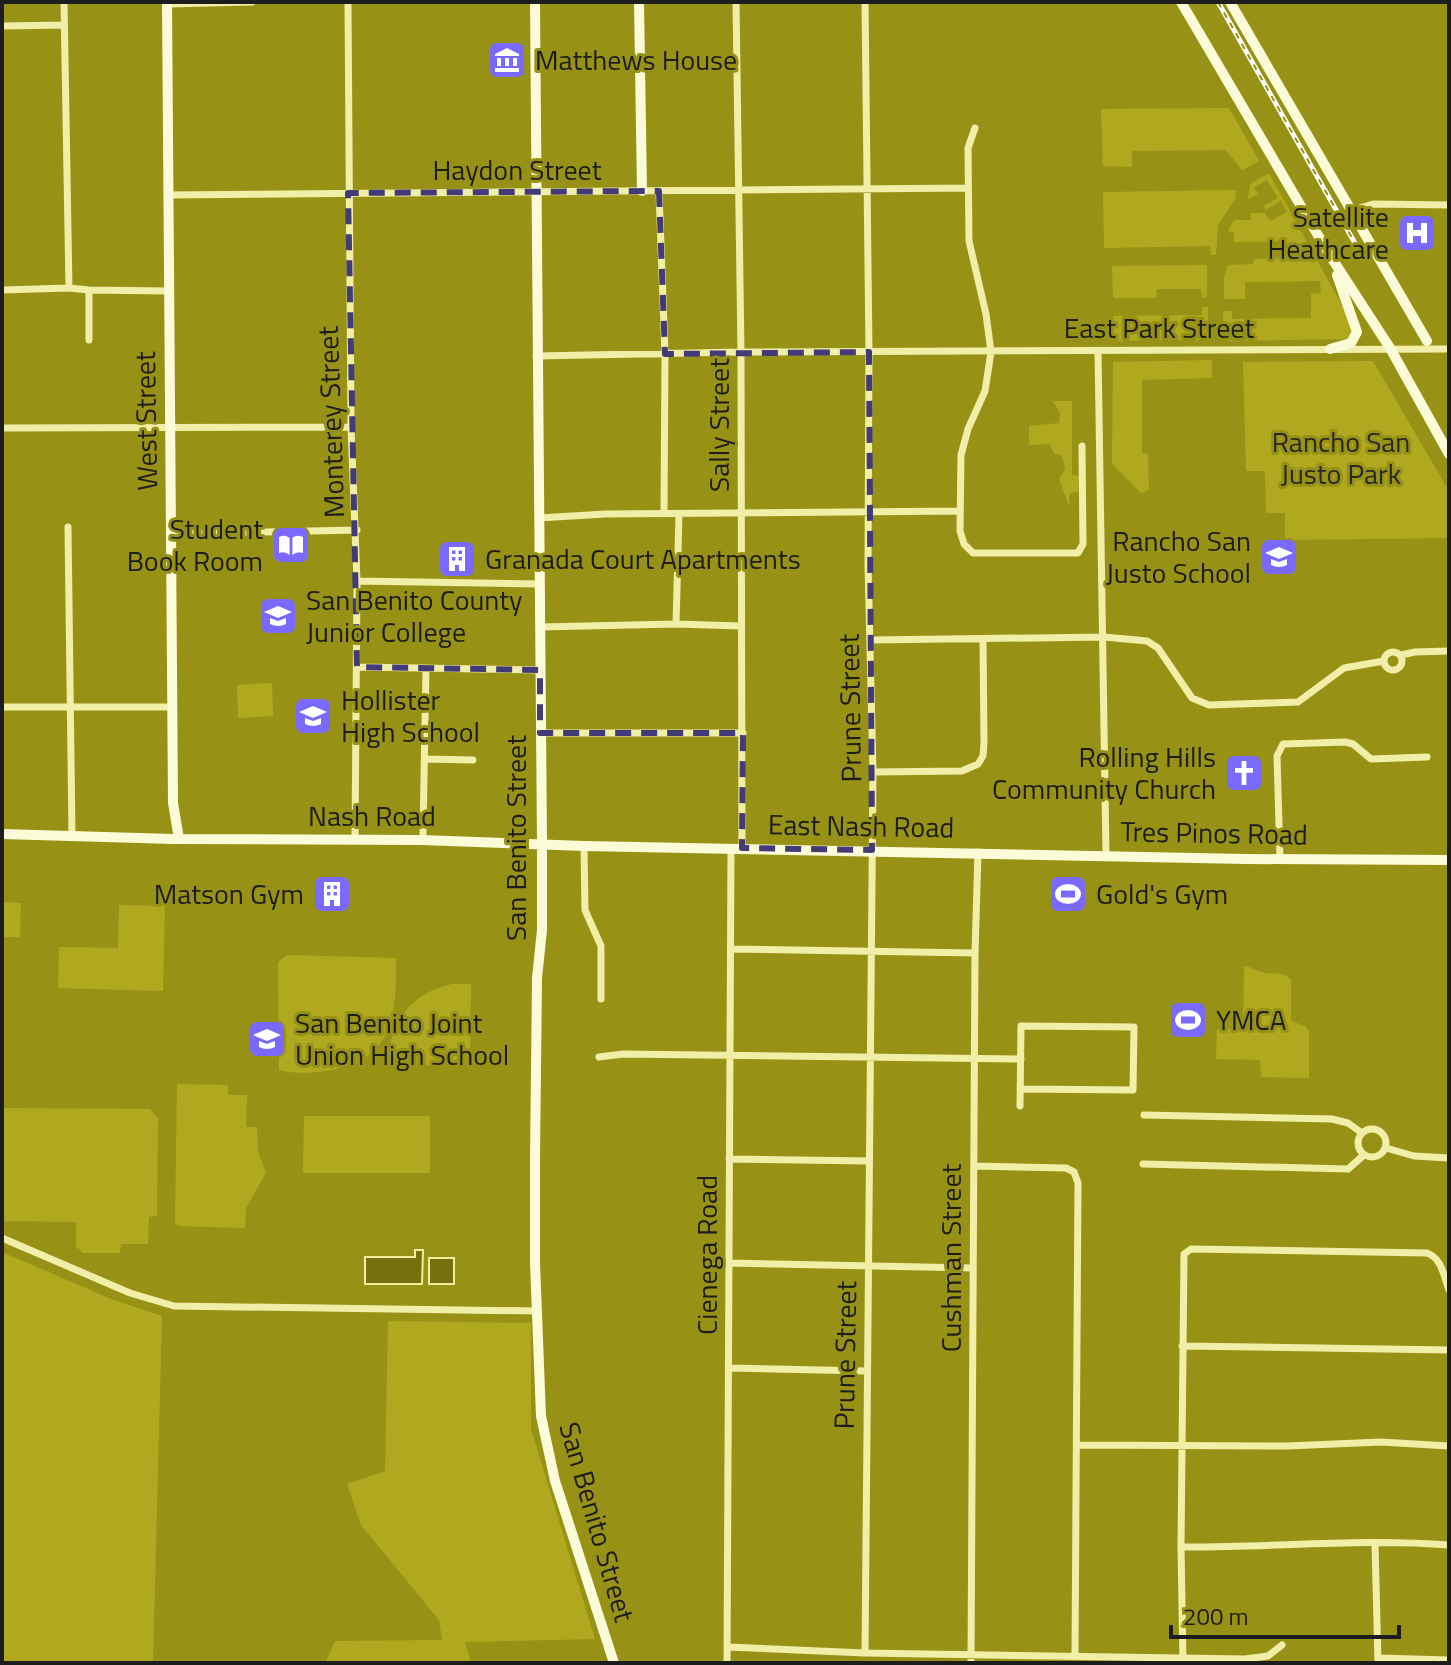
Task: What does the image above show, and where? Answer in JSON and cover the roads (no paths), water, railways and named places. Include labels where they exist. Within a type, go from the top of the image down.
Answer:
[{"type":"street","points":[[64,2],[69,288]]},
{"type":"street","points":[[167,3],[252,2]]},
{"type":"street","name":"Monterey Street","points":[[348,2],[351,427],[357,530],[355,840]]},
{"type":"street","name":"San Benito Street","points":[[535,2],[542,844],[542,930],[537,978],[539,1378],[544,1434],[555,1481],[614,1663]]},
{"type":"street","points":[[639,2],[642,191]]},
{"type":"street","name":"Sally Street","points":[[736,2],[743,733],[737,848]]},
{"type":"street","name":"Prune Street","points":[[865,2],[873,772],[865,1653]]},
{"type":"street","points":[[1181,2],[1329,254],[1390,348],[1449,454]]},
{"type":"street","points":[[1230,2],[1427,341]]},
{"type":"street","name":"West Street","points":[[167,3],[173,803],[179,839]]},
{"type":"street","points":[[2,26],[64,25]]},
{"type":"street","points":[[975,128],[968,148],[971,256],[986,314],[991,352],[985,391],[968,429],[961,455],[960,531],[964,544],[973,553],[1078,553],[1083,544],[1082,446]]},
{"type":"street","name":"Haydon Street","points":[[168,195],[968,188]]},
{"type":"street","points":[[659,191],[665,354],[664,514]]},
{"type":"street","points":[[1353,210],[1373,204],[1449,205]]},
{"type":"street","points":[[1329,254],[1357,332],[1351,343],[1330,349]]},
{"type":"street","points":[[2,290],[69,288],[168,291]]},
{"type":"street","points":[[89,290],[89,340]]},
{"type":"street","name":"East Park Street","points":[[536,356],[741,352],[1449,349]]},
{"type":"street","points":[[1098,351],[1106,854]]},
{"type":"street","points":[[2,428],[351,427]]},
{"type":"street","points":[[1082,479],[1101,480]]},
{"type":"street","points":[[539,518],[960,511]]},
{"type":"street","points":[[676,624],[679,515]]},
{"type":"street","points":[[68,527],[72,836]]},
{"type":"street","points":[[170,534],[357,530]]},
{"type":"street","points":[[357,581],[539,584]]},
{"type":"street","points":[[540,627],[740,626]]},
{"type":"street","points":[[872,640],[1104,637],[1140,640],[1153,644],[1192,698],[1209,705],[1298,702],[1344,668],[1384,661],[1391,652],[1401,655],[1449,651]]},
{"type":"street","points":[[873,772],[962,771],[978,764],[983,756],[984,743],[983,639]]},
{"type":"street","points":[[1384,661],[1389,669],[1396,669],[1402,664],[1401,655]]},
{"type":"street","points":[[357,667],[540,670]]},
{"type":"street","points":[[423,834],[426,668]]},
{"type":"street","points":[[2,707],[172,707]]},
{"type":"street","points":[[540,733],[743,733]]},
{"type":"street","points":[[1280,859],[1277,756],[1283,744],[1345,742],[1353,744],[1371,759],[1427,757]]},
{"type":"street","points":[[425,759],[473,760]]},
{"type":"street","name":"Nash Road","points":[[2,834],[737,848]]},
{"type":"street","points":[[584,846],[585,910],[600,941],[601,999]]},
{"type":"street","name":"East Nash Road","points":[[737,848],[978,852]]},
{"type":"street","name":"Cienega Road","points":[[727,1663],[731,949],[737,848]]},
{"type":"street","name":"Tres Pinos Road","points":[[978,852],[1449,860]]},
{"type":"street","name":"Cushman Street","points":[[972,1659],[974,1059],[978,852]]},
{"type":"street","points":[[731,949],[975,953]]},
{"type":"street","points":[[1020,1089],[1133,1090],[1134,1027],[1021,1026],[1021,1059],[1020,1089],[1020,1106]]},
{"type":"street","points":[[599,1057],[623,1054],[1021,1059]]},
{"type":"street","points":[[1144,1115],[1332,1119],[1348,1123],[1362,1133]]},
{"type":"street","points":[[1370,1129],[1380,1131],[1386,1138],[1386,1148],[1377,1157],[1364,1155],[1358,1147],[1362,1133],[1370,1129]]},
{"type":"street","points":[[1386,1148],[1414,1156],[1449,1158]]},
{"type":"street","points":[[1143,1164],[1348,1169],[1364,1155]]},
{"type":"street","points":[[729,1159],[869,1161]]},
{"type":"street","points":[[974,1166],[1066,1168],[1076,1176],[1075,1655]]},
{"type":"street","points":[[2,1238],[130,1293],[174,1306],[537,1311]]},
{"type":"street","points":[[1183,1660],[1183,1258],[1191,1249],[1433,1255],[1449,1290]]},
{"type":"street","points":[[728,1263],[973,1268]]},
{"type":"street","points":[[1182,1346],[1449,1350]]},
{"type":"street","points":[[729,1368],[867,1371]]},
{"type":"street","points":[[1077,1445],[1287,1446],[1381,1442],[1449,1446]]},
{"type":"street","points":[[1181,1547],[1261,1548],[1375,1543],[1449,1545]]},
{"type":"street","points":[[1375,1543],[1378,1660],[1449,1660]]},
{"type":"street","points":[[727,1647],[972,1659],[1075,1655],[1183,1660],[1260,1658],[1282,1645]]},
{"type":"railway","points":[[1218,2],[1364,259]]},
{"type":"place","name":"Matthews House","points":[[507,60]]},
{"type":"place","name":"Satellite Heathcare","points":[[1417,233]]},
{"type":"place","name":"Student Book Room","points":[[291,545]]},
{"type":"place","name":"Rancho San Justo School","points":[[1279,557]]},
{"type":"place","name":"Granada Court Apartments","points":[[457,559]]},
{"type":"place","name":"San Benito County Junior College","points":[[278,616]]},
{"type":"place","name":"Hollister High School","points":[[313,716]]},
{"type":"place","name":"Rolling Hills Community Church","points":[[1244,773]]},
{"type":"place","name":"Matson Gym","points":[[332,894]]},
{"type":"place","name":"Gold's Gym","points":[[1068,894]]},
{"type":"place","name":"YMCA","points":[[1188,1020]]},
{"type":"place","name":"San Benito Joint Union High School","points":[[267,1039]]},
{"type":"park label","name":"Rancho San Justo Park","points":[[1341,458]]}]
